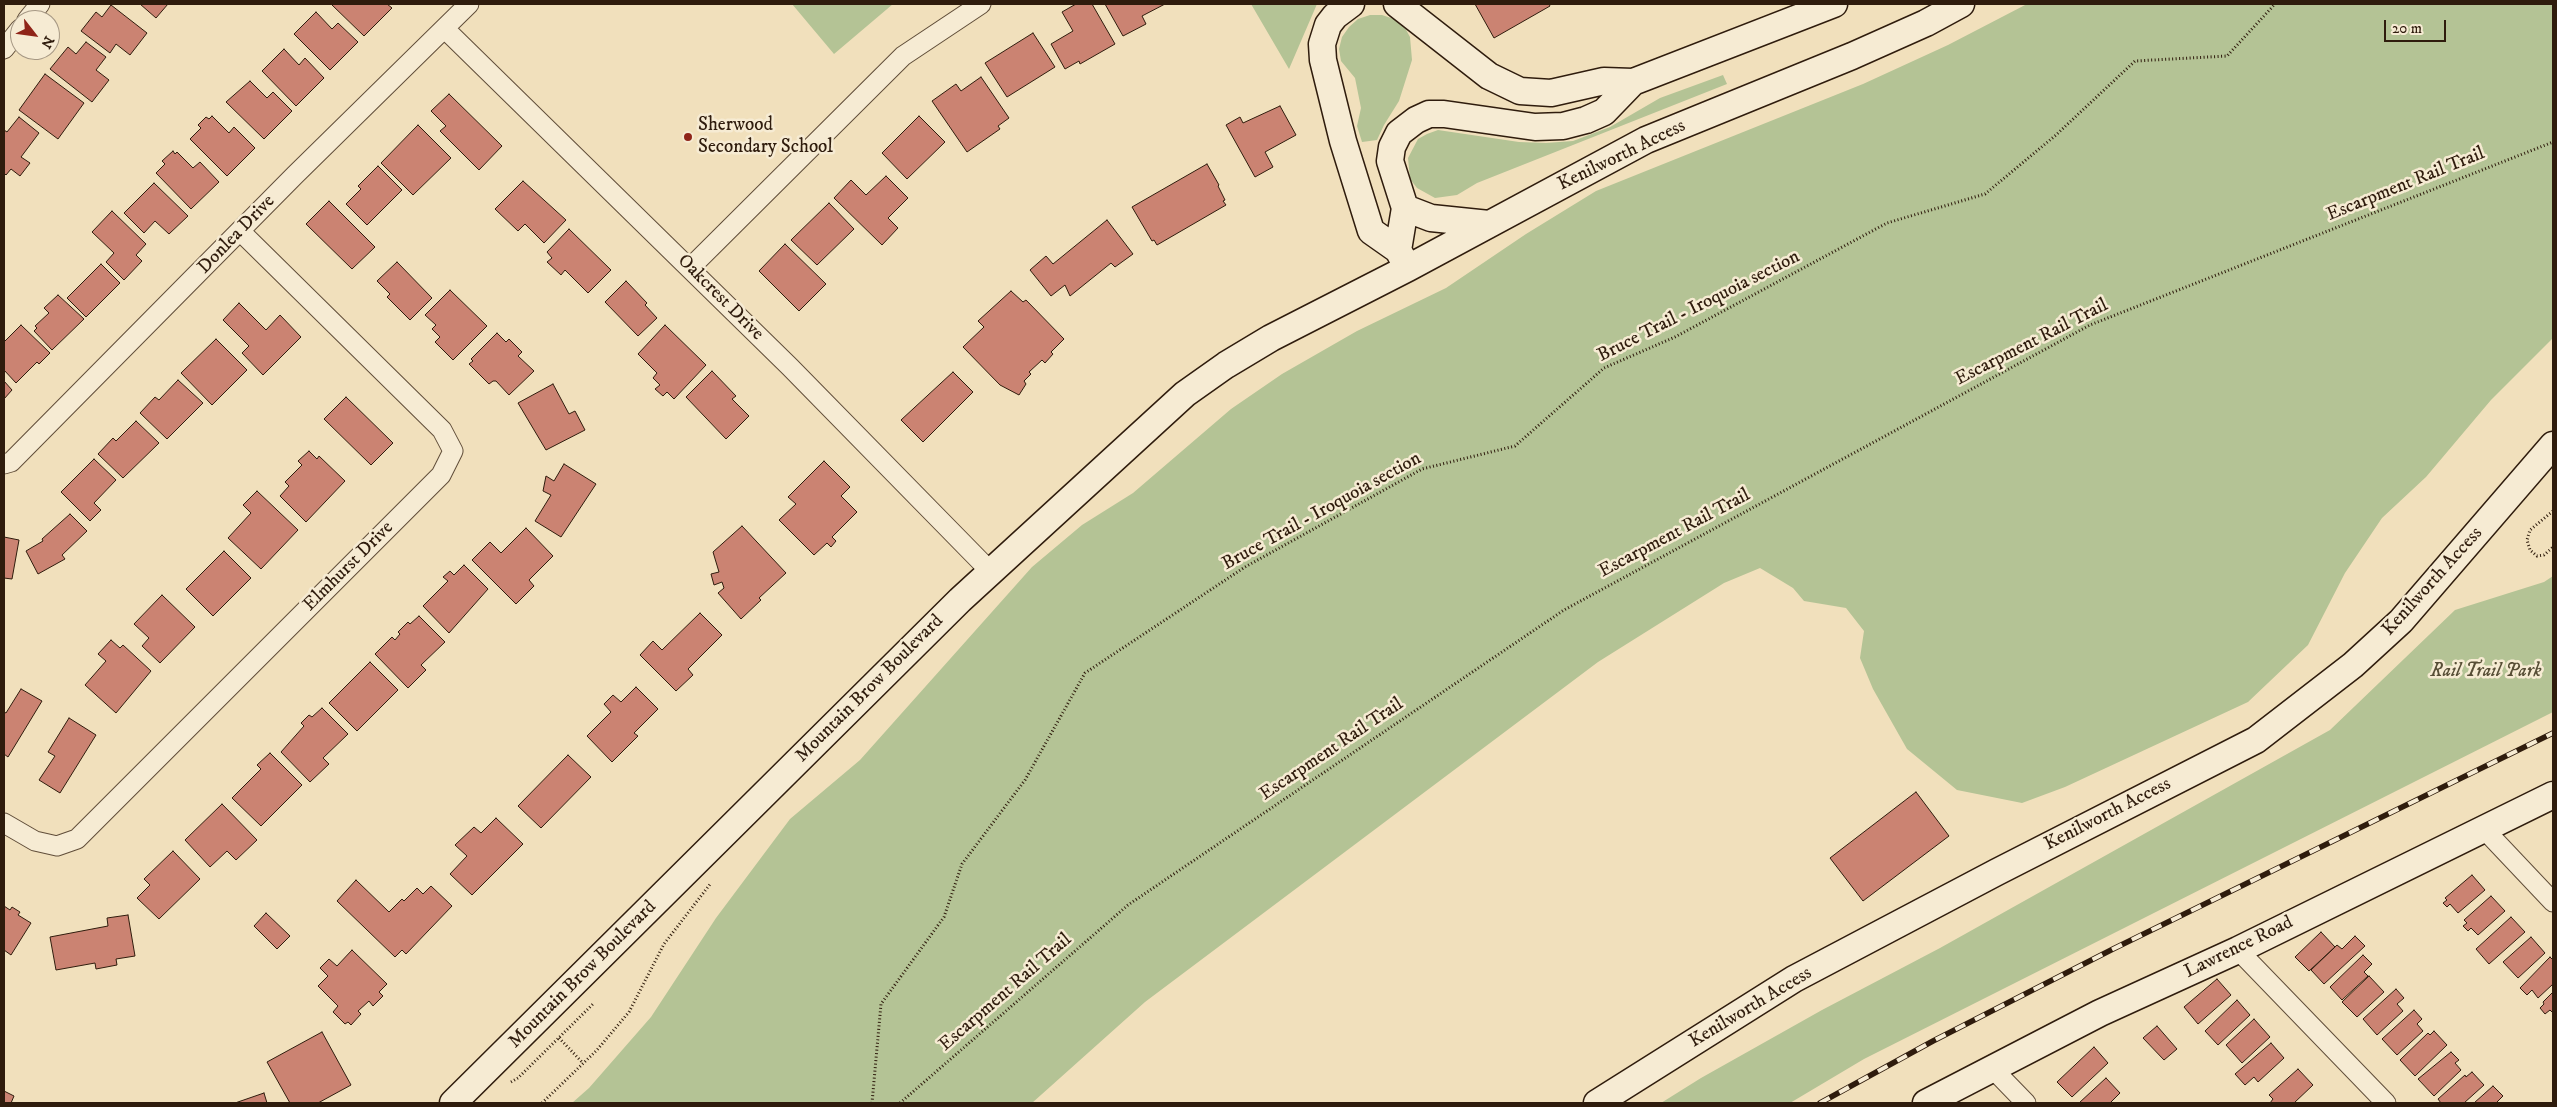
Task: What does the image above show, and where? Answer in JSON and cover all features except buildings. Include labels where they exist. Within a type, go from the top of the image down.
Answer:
[{"type":"main road","points":[[1351,4],[1335,16],[1328,25],[1322,44],[1323,60],[1343,141],[1372,231],[1403,259]]},
{"type":"main road","points":[[1398,4],[1476,68],[1502,84],[1520,91],[1551,93],[1604,81],[1633,82],[1834,4]]},
{"type":"main road","name":"Kenilworth Access","points":[[1318,314],[1403,259],[1489,224],[1646,140],[1852,56],[1926,23],[1961,4]]},
{"type":"main road","points":[[1403,259],[1405,208],[1390,161],[1392,148],[1399,133],[1416,120],[1429,114],[1444,114],[1535,128],[1563,126],[1586,120],[1604,112],[1633,82]]},
{"type":"main road","points":[[1405,208],[1431,218],[1489,224]]},
{"type":"main road","name":"Mountain Brow Boulevard","points":[[453,1103],[990,571],[1185,394],[1226,365],[1318,314]]},
{"type":"main road","name":"Kenilworth Access","points":[[1597,1103],[1794,980],[2032,854],[2256,740],[2353,666],[2401,621],[2553,445]]},
{"type":"main road","name":"Lawrence Road","points":[[1926,1103],[2100,1013],[2238,950],[2553,795]]},
{"type":"street","name":"Donlea Drive","points":[[4,464],[12,462],[241,232],[295,175],[469,4]]},
{"type":"street","points":[[690,268],[903,56],[981,4]]},
{"type":"street","name":"Oakcrest Drive","points":[[445,29],[690,268],[990,571]]},
{"type":"street","name":"Elmhurst Drive","points":[[4,823],[35,841],[56,846],[76,839],[441,475],[453,451],[442,430],[241,232]]},
{"type":"street","points":[[2483,828],[2553,902]]},
{"type":"street","points":[[2238,950],[2386,1103]]},
{"type":"street","points":[[1992,1068],[2026,1103]]},
{"type":"path","name":"Bruce Trail - Iroquoia section","points":[[872,1103],[881,1004],[944,917],[962,864],[1025,780],[1085,673],[1245,568],[1422,469],[1515,446],[1604,368],[1675,337],[1887,223],[1985,194],[2056,135],[2136,62],[2227,56],[2275,4]]},
{"type":"path","name":"Escarpment Rail Trail","points":[[900,1103],[1128,905],[1564,610],[2090,325],[2553,142]]},
{"type":"path","points":[[2553,511],[2530,530],[2527,540],[2530,550],[2537,556],[2544,555],[2553,547]]},
{"type":"path","points":[[542,1103],[583,1063],[629,1012],[664,944],[712,882]]},
{"type":"path","points":[[511,1082],[559,1038],[592,1004]]},
{"type":"path","points":[[559,1038],[583,1063]]},
{"type":"green space","points":[[792,4],[893,4],[834,54]]},
{"type":"green space","points":[[1251,4],[1317,4],[1289,69]]},
{"type":"green space","points":[[2027,4],[2553,4],[2553,338],[2491,400],[2426,477],[2382,518],[2345,573],[2308,645],[2248,702],[2065,787],[2022,803],[1957,790],[1907,749],[1873,689],[1860,658],[1864,631],[1846,608],[1804,601],[1793,588],[1760,568],[1724,583],[1598,662],[1145,1002],[1032,1103],[572,1103],[589,1088],[651,1017],[716,918],[790,819],[860,760],[1032,567],[1082,525],[1133,493],[1231,409],[1282,374],[1357,331],[1446,288],[1526,234],[1596,191],[1863,84],[1948,45]]},
{"type":"green space","points":[[1370,15],[1382,15],[1394,19],[1404,26],[1410,37],[1412,60],[1399,101],[1377,140],[1362,142],[1357,126],[1361,108],[1355,78],[1341,61],[1339,49],[1342,37],[1349,27],[1358,19]]},
{"type":"green space","points":[[1723,75],[1727,84],[1477,183],[1457,195],[1435,198],[1417,188],[1410,179],[1408,158],[1418,139],[1438,130],[1519,142],[1573,141],[1610,127],[1660,98]]},
{"type":"green space","name":"Rail Trail Park","points":[[2553,576],[2553,712],[1864,1059],[1790,1103],[1661,1103],[1701,1078],[1822,1010],[1940,948],[2330,730],[2455,610],[2544,582]]},
{"type":"railway","points":[[1820,1103],[1933,1041],[2113,949],[2553,733]]},
{"type":"place","name":"Sherwood Secondary School","points":[[688,137]]}]
